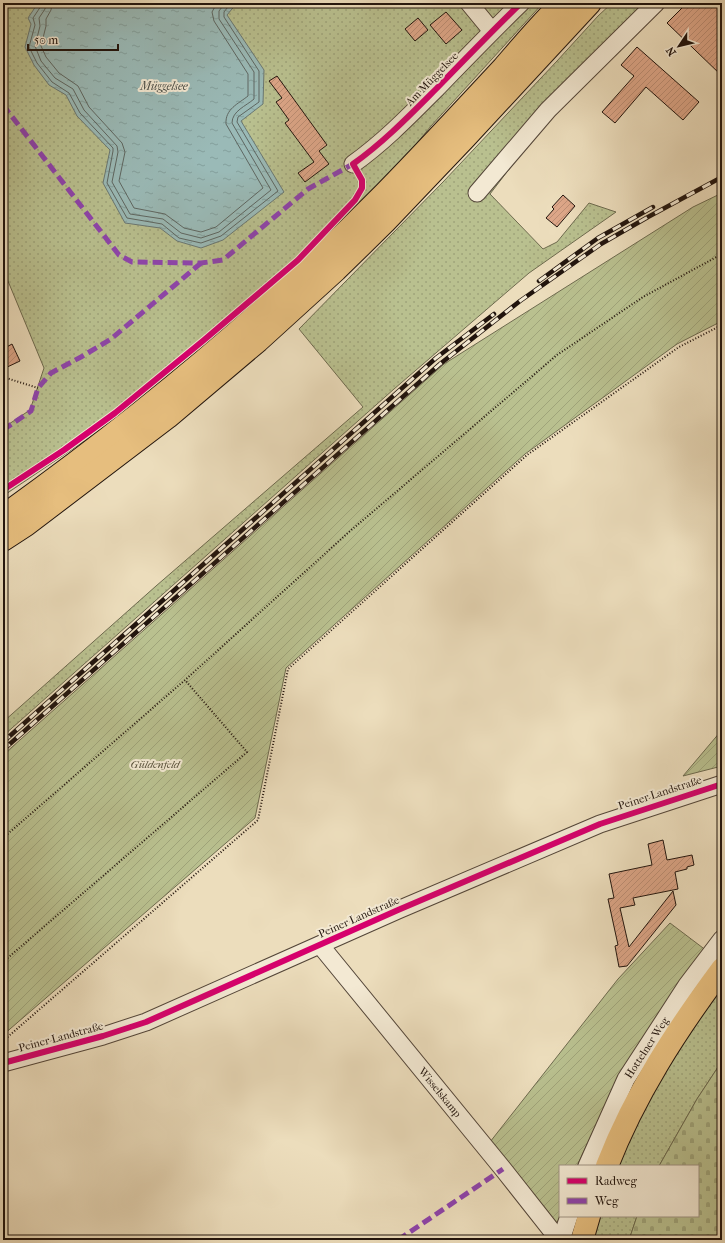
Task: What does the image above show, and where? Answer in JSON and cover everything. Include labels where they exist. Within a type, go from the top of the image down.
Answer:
[{"type":"highway","points":[[3,516],[154,401],[242,328],[320,258],[449,126],[562,3]]},
{"type":"highway","points":[[3,540],[26,525],[168,417],[258,341],[336,270],[385,222],[460,144],[590,3]]},
{"type":"highway","points":[[607,1165],[630,1114],[663,1054],[694,1007],[722,969]]},
{"type":"highway","points":[[622,1165],[642,1120],[674,1062],[690,1036],[722,992]]},
{"type":"highway","points":[[582,1240],[589,1217]]},
{"type":"highway","points":[[596,1240],[604,1217]]},
{"type":"street","points":[[469,3],[492,31]]},
{"type":"street","name":"Am Müggelsee","points":[[353,164],[400,126],[521,3]]},
{"type":"street","points":[[477,193],[548,110],[656,3]]},
{"type":"street","name":"Peiner Landstraße","points":[[3,1063],[103,1036],[146,1022],[600,824],[722,784]]},
{"type":"street","name":"Hottelner Weg","points":[[587,1165],[626,1079],[687,985],[722,939]]},
{"type":"street","name":"Wisselskamp","points":[[320,945],[560,1240]]},
{"type":"street","points":[[560,1240],[569,1217]]},
{"type":"path","points":[[3,838],[185,680],[349,532],[556,355],[643,297],[722,254]]},
{"type":"path","points":[[3,1041],[258,820],[288,669],[527,455],[678,347],[722,325]]},
{"type":"path","points":[[3,377],[38,388]]},
{"type":"path","points":[[3,962],[247,752],[185,680]]},
{"type":"green space","points":[[3,3],[543,3],[431,126],[376,193],[278,285],[120,417],[3,496],[3,428],[30,410],[44,368],[3,269]]},
{"type":"green space","points":[[612,3],[645,3],[543,125],[490,194],[543,249],[557,242],[589,203],[616,212],[529,273],[394,389],[3,736],[3,722],[156,586],[363,407],[299,329],[443,182],[598,16]]},
{"type":"green space","name":"Güldenfeld","points":[[722,193],[722,321],[677,344],[525,454],[286,668],[255,818],[3,1035],[3,755],[444,364],[693,207]]},
{"type":"green space","points":[[722,730],[722,766],[683,776],[721,731]]},
{"type":"green space","points":[[670,923],[707,951],[611,1093],[577,1165],[559,1165],[559,1217],[561,1217],[556,1223],[490,1142],[618,979]]},
{"type":"green space","points":[[722,943],[722,1061],[697,1099],[660,1165],[591,1165],[617,1107]]},
{"type":"green space","points":[[722,1061],[722,1240],[629,1240],[637,1217],[699,1217],[699,1165],[660,1165],[697,1099]]},
{"type":"green space","points":[[575,1217],[637,1217],[629,1240],[567,1240]]},
{"type":"water","name":"Müggelsee","points":[[38,3],[237,3],[227,15],[264,70],[263,104],[241,121],[284,192],[223,240],[201,248],[177,241],[160,228],[125,223],[103,183],[110,150],[77,116],[66,95],[49,85],[34,65],[25,47],[31,24],[28,18]]},
{"type":"building","points":[[687,3],[719,3],[722,6],[722,76],[667,23]]},
{"type":"building","points":[[446,12],[462,30],[446,44],[430,25]]},
{"type":"building","points":[[418,18],[428,30],[415,41],[405,29]]},
{"type":"building","points":[[637,47],[699,102],[683,120],[646,87],[615,123],[602,112],[634,76],[621,65]]},
{"type":"building","points":[[277,76],[327,145],[319,151],[329,164],[305,182],[298,173],[314,162],[285,123],[289,120],[276,102],[282,98],[269,81]]},
{"type":"building","points":[[563,195],[575,206],[557,227],[546,218],[554,209],[552,207]]},
{"type":"building","points":[[12,344],[20,361],[3,369],[3,349]]},
{"type":"building","points":[[663,840],[667,860],[692,855],[694,865],[687,867],[687,869],[675,872],[678,889],[633,898],[635,905],[620,908],[629,947],[673,891],[676,905],[627,966],[619,967],[615,946],[618,945],[608,899],[614,898],[609,874],[652,865],[648,844]]},
{"type":"railway","points":[[3,750],[440,364],[520,301],[601,244],[722,177]]},
{"type":"railway","points":[[539,281],[598,238],[653,207]]},
{"type":"railway","points":[[3,742],[436,358],[494,314]]},
{"type":"marked path","points":[[3,105],[119,255],[132,262],[201,263],[223,260],[308,189],[353,164],[354,166]]},
{"type":"marked path","points":[[3,430],[31,411],[38,388],[51,373],[111,339],[201,263]]},
{"type":"marked path","points":[[398,1240],[503,1169]]},
{"type":"cycle path","points":[[3,490],[64,450],[115,413],[298,260],[355,200],[362,188],[362,180],[353,164],[375,147],[407,118],[521,3]]},
{"type":"cycle path","points":[[3,1063],[103,1036],[146,1022],[398,910],[600,824],[722,784]]}]
